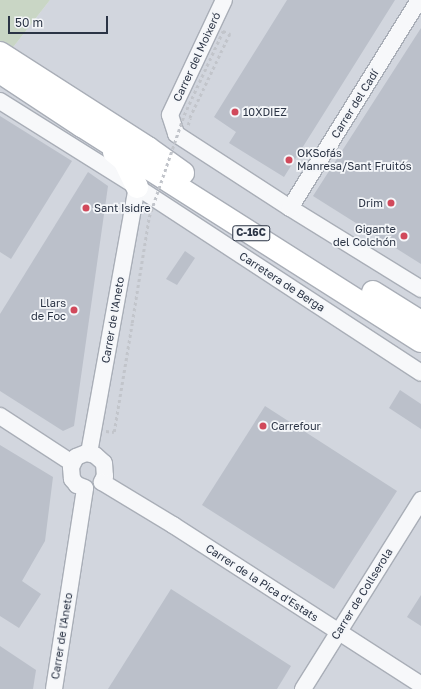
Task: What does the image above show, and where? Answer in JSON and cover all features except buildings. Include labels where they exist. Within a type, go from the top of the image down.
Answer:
[{"type":"main road","name":"C-16C","points":[[0,53],[148,148],[199,185],[421,322]]},
{"type":"main road","name":"C-16C","points":[[0,72],[82,126],[421,340]]},
{"type":"main road","points":[[82,126],[124,160],[137,187]]},
{"type":"main road","points":[[137,187],[139,176],[154,163],[188,183],[199,185]]},
{"type":"main road","points":[[338,287],[367,297],[421,330]]},
{"type":"street","name":"Carrer del Moixeró","points":[[224,0],[170,115],[176,134],[290,208]]},
{"type":"street","name":"Carrer del Cadí","points":[[290,208],[419,0]]},
{"type":"street","name":"Carretera de Berga","points":[[0,101],[137,187],[421,373]]},
{"type":"street","name":"Carrer de l'Aneto","points":[[89,453],[137,187]]},
{"type":"street","points":[[290,208],[421,289]]},
{"type":"street","points":[[0,416],[72,463],[79,455],[89,453]]},
{"type":"street","name":"Carrer de la Pica d'Estats","points":[[89,453],[96,455],[104,463],[105,476],[102,482],[173,525],[338,633],[421,685]]},
{"type":"street","name":"Carrer de l'Aneto","points":[[54,689],[85,488],[78,485],[72,479],[70,471],[72,463]]},
{"type":"street","name":"Carrer de Collserola","points":[[303,689],[421,500]]},
{"type":"path","points":[[94,428],[114,432],[149,217],[184,115],[223,30],[230,34],[190,118]]},
{"type":"shaded area","points":[[50,0],[421,0],[421,689],[0,689],[0,64]]},
{"type":"green space","points":[[0,0],[50,0],[0,64]]},
{"type":"place","name":"10XDIEZ","points":[[235,112]]},
{"type":"place","name":"OKSofás Manresa/Sant Fruitós","points":[[289,160]]},
{"type":"place","name":"Drim","points":[[391,203]]},
{"type":"place","name":"Sant Isidre","points":[[86,208]]},
{"type":"place","name":"Gigante del Colchón","points":[[404,236]]},
{"type":"place","name":"Llars de Foc","points":[[74,310]]},
{"type":"place","name":"Carrefour","points":[[263,426]]}]
